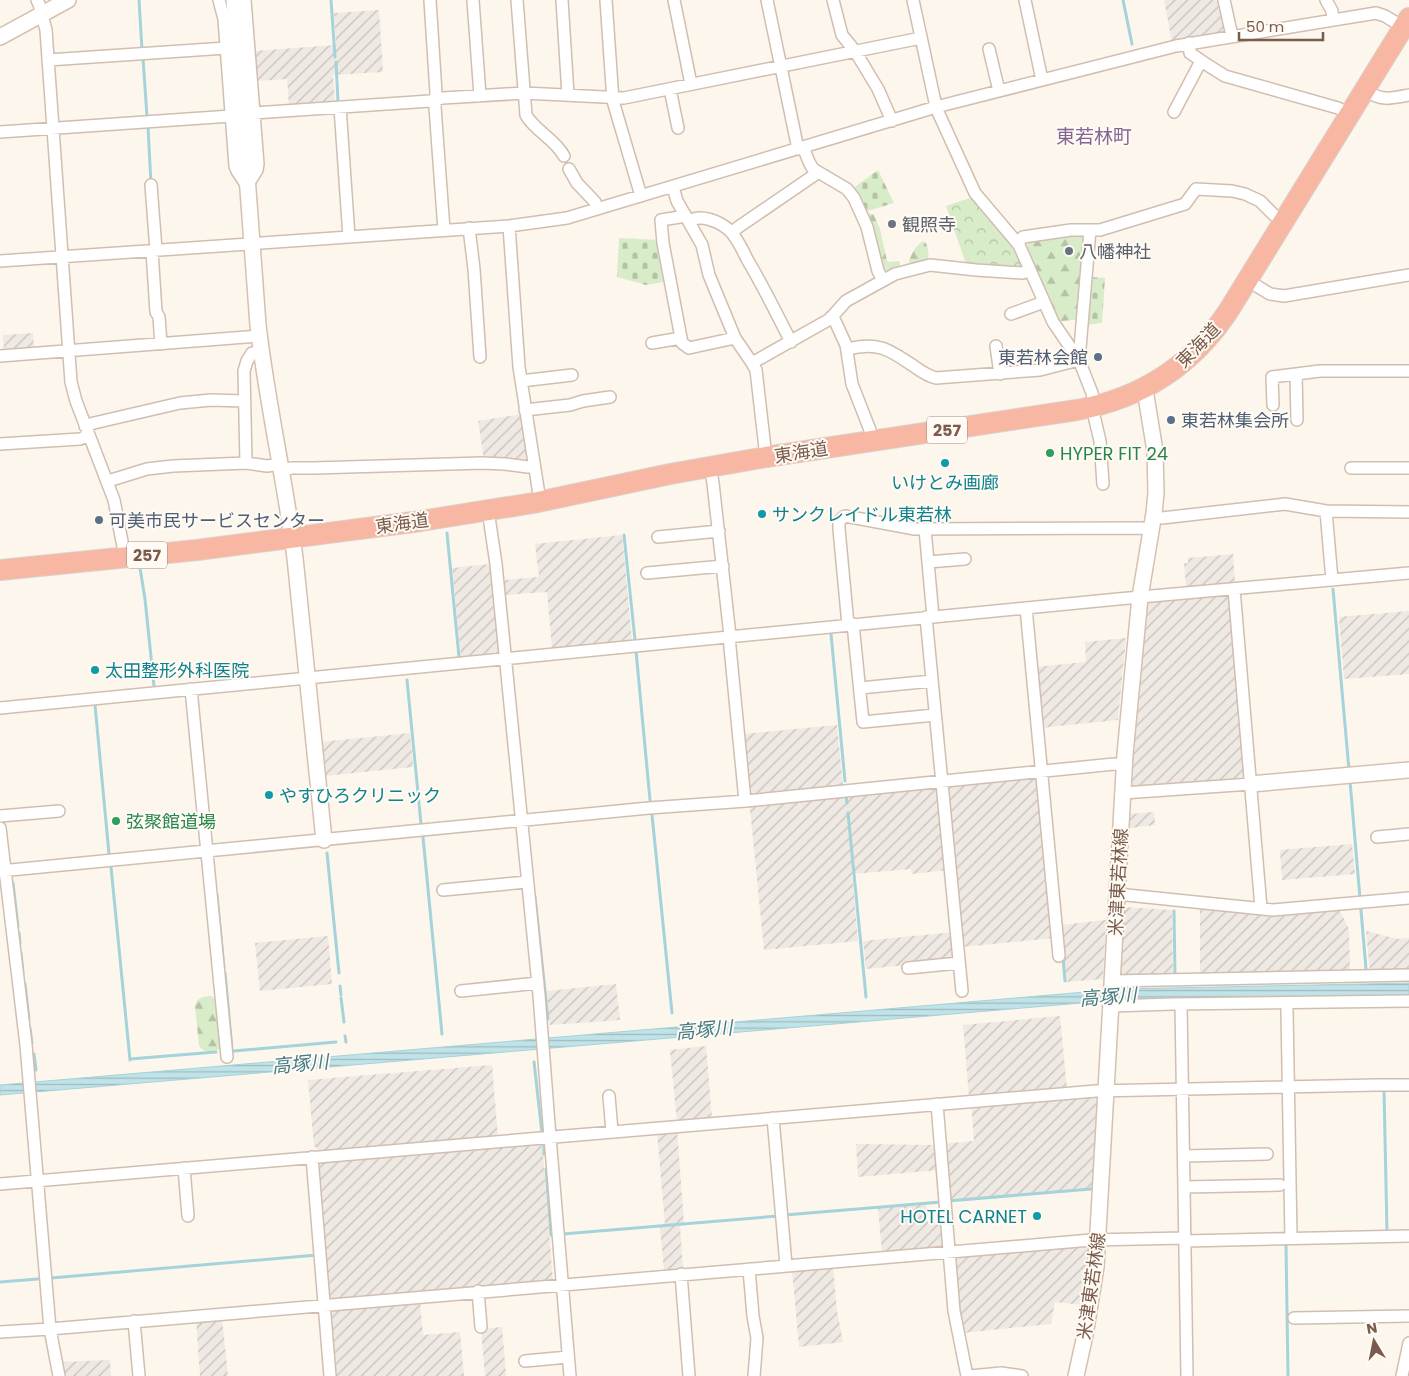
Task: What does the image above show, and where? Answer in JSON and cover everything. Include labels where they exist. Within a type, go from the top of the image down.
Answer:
[{"type":"highway","name":"東海道","points":[[0,570],[197,550],[411,522],[540,501],[766,457],[1093,407],[1123,398],[1143,389],[1174,370],[1201,346],[1223,320],[1406,22]]},
{"type":"street","points":[[0,37],[40,7],[68,0]]},
{"type":"street","points":[[219,0],[224,20],[235,169],[247,186]]},
{"type":"street","points":[[246,0],[258,167],[247,186]]},
{"type":"street","points":[[430,0],[435,107],[444,230]]},
{"type":"street","points":[[473,0],[480,96]]},
{"type":"street","points":[[517,0],[527,118],[554,142],[564,156]]},
{"type":"street","points":[[562,0],[568,95]]},
{"type":"street","points":[[606,0],[612,97],[641,196]]},
{"type":"street","points":[[674,0],[691,84]]},
{"type":"street","points":[[767,0],[780,66],[801,148],[816,171],[847,189],[852,194],[867,227],[878,271],[883,280]]},
{"type":"street","points":[[833,0],[842,35],[855,51],[878,89],[892,121]]},
{"type":"street","points":[[915,0],[936,107],[975,193],[1018,243],[1053,322],[1079,360],[1092,393],[1100,441],[1103,484]]},
{"type":"street","points":[[1025,0],[1042,80]]},
{"type":"street","points":[[1224,0],[1232,36]]},
{"type":"street","points":[[1326,0],[1333,19]]},
{"type":"street","points":[[40,7],[46,30],[69,372],[73,392],[108,481],[116,509],[125,557]]},
{"type":"street","points":[[234,7],[260,344],[293,538],[324,840]]},
{"type":"street","points":[[0,261],[509,226],[567,218],[936,107],[1189,44],[1376,12],[1406,22]]},
{"type":"street","points":[[254,113],[524,93],[624,98],[921,38]]},
{"type":"street","points":[[1189,44],[1190,53],[1217,71],[1234,79],[1338,108],[1349,114]]},
{"type":"street","points":[[48,60],[226,48]]},
{"type":"street","points":[[989,48],[998,91]]},
{"type":"street","points":[[1174,112],[1201,61]]},
{"type":"street","points":[[670,89],[678,128]]},
{"type":"street","points":[[1364,90],[1375,97],[1391,99],[1409,95]]},
{"type":"street","points":[[340,107],[350,237]]},
{"type":"street","points":[[0,132],[231,116]]},
{"type":"street","points":[[569,170],[577,183],[595,202],[597,209]]},
{"type":"street","points":[[732,233],[813,176],[816,171]]},
{"type":"street","points":[[151,185],[156,312],[159,317],[161,344]]},
{"type":"street","points":[[673,187],[677,201],[702,245],[710,275],[735,338],[752,363],[756,374],[766,457]]},
{"type":"street","points":[[1018,243],[1023,238],[1072,230],[1100,230],[1185,204],[1196,188],[1245,194],[1260,201],[1274,215],[1284,221]]},
{"type":"street","points":[[735,338],[689,348],[682,343],[663,243],[661,220],[680,217],[706,219],[724,226],[732,233],[791,342]]},
{"type":"street","points":[[509,226],[519,367],[540,501]]},
{"type":"street","points":[[468,228],[474,270],[480,357]]},
{"type":"street","points":[[1079,360],[1090,230]]},
{"type":"street","points":[[752,363],[831,318],[846,301],[895,274],[930,265],[1023,273],[1030,270]]},
{"type":"street","points":[[1247,280],[1270,294],[1284,296],[1409,274]]},
{"type":"street","points":[[1011,314],[1044,302]]},
{"type":"street","points":[[831,318],[835,321],[847,349],[852,384],[870,430],[871,441]]},
{"type":"street","points":[[652,343],[681,338]]},
{"type":"street","points":[[0,356],[161,344],[260,344]]},
{"type":"street","points":[[246,463],[243,376],[245,366],[252,353],[260,344]]},
{"type":"street","points":[[847,349],[870,346],[886,349],[925,374],[936,378],[1040,370],[1079,360]]},
{"type":"street","points":[[996,346],[1000,374]]},
{"type":"street","points":[[1273,405],[1272,378],[1320,371],[1409,371]]},
{"type":"street","points":[[1296,374],[1298,420]]},
{"type":"street","points":[[521,381],[572,375]]},
{"type":"street","name":"米津東若林線","points":[[1076,1376],[1090,1311],[1098,1240],[1124,765],[1140,597],[1152,523],[1156,482],[1156,461],[1146,396],[1143,389]]},
{"type":"street","points":[[525,410],[570,405],[583,400],[610,397]]},
{"type":"street","points":[[0,444],[80,439],[94,423],[180,403],[211,400],[244,401]]},
{"type":"street","points":[[108,481],[134,472],[160,467],[246,463],[292,468],[482,463],[534,466]]},
{"type":"street","points":[[710,467],[723,566],[744,801]]},
{"type":"street","points":[[1351,468],[1409,468]]},
{"type":"street","points":[[935,715],[863,722],[839,520],[845,516],[915,529],[1142,528],[1162,518],[1285,504],[1326,511],[1409,512]]},
{"type":"street","points":[[488,510],[496,564],[538,983],[570,1376]]},
{"type":"street","points":[[1326,511],[1332,580]]},
{"type":"street","points":[[925,529],[932,681],[962,991]]},
{"type":"street","points":[[658,537],[719,531]]},
{"type":"street","points":[[928,562],[965,559]]},
{"type":"street","points":[[647,573],[723,566]]},
{"type":"street","points":[[0,708],[930,617],[1409,573]]},
{"type":"street","points":[[1234,589],[1261,908]]},
{"type":"street","points":[[1026,608],[1059,956]]},
{"type":"street","points":[[860,688],[932,681]]},
{"type":"street","points":[[190,689],[227,1057]]},
{"type":"street","points":[[3,871],[521,822],[648,808],[744,801],[1114,764],[1124,765]]},
{"type":"street","points":[[1123,793],[1409,770]]},
{"type":"street","points":[[0,816],[59,811]]},
{"type":"street","points":[[0,828],[3,871],[31,1096],[50,1329],[59,1376]]},
{"type":"street","points":[[1377,837],[1409,834]]},
{"type":"street","points":[[443,890],[527,882]]},
{"type":"street","points":[[1117,894],[1273,910],[1409,898]]},
{"type":"street","points":[[908,968],[959,963]]},
{"type":"street","points":[[1112,983],[1409,975]]},
{"type":"street","points":[[461,991],[538,983]]},
{"type":"street","points":[[1111,1005],[1409,1001]]},
{"type":"street","points":[[1181,1004],[1187,1376]]},
{"type":"street","points":[[1287,1010],[1290,1238]]},
{"type":"street","points":[[0,1184],[1107,1090],[1409,1085]]},
{"type":"street","points":[[609,1096],[612,1132]]},
{"type":"street","points":[[937,1104],[954,1311],[968,1376],[1001,1373],[1022,1376]]},
{"type":"street","points":[[773,1118],[786,1266]]},
{"type":"street","points":[[1184,1156],[1267,1154]]},
{"type":"street","points":[[312,1157],[330,1376]]},
{"type":"street","points":[[184,1168],[188,1216]]},
{"type":"street","points":[[1184,1187],[1280,1185]]},
{"type":"street","points":[[0,1332],[1098,1240],[1409,1236]]},
{"type":"street","points":[[749,1268],[757,1338],[754,1376]]},
{"type":"street","points":[[681,1274],[689,1376]]},
{"type":"street","points":[[478,1291],[481,1327]]},
{"type":"street","points":[[1294,1318],[1409,1316]]},
{"type":"street","points":[[134,1321],[139,1376]]},
{"type":"street","points":[[1402,1376],[1409,1342]]},
{"type":"street","points":[[525,1360],[568,1357]]},
{"type":"shaded area","points":[[1164,0],[1219,0],[1226,31],[1224,33],[1172,42]]},
{"type":"shaded area","points":[[379,10],[383,72],[333,75],[335,103],[289,107],[287,79],[257,81],[254,51],[336,45],[334,13]]},
{"type":"shaded area","points":[[33,333],[34,351],[4,353],[3,335]]},
{"type":"shaded area","points":[[522,414],[529,461],[527,463],[484,460],[478,421]]},
{"type":"shaded area","points":[[622,535],[632,640],[552,648],[547,592],[506,595],[504,580],[539,577],[535,544]]},
{"type":"shaded area","points":[[1233,554],[1235,583],[1186,587],[1184,563],[1188,563],[1188,558]]},
{"type":"shaded area","points":[[490,564],[499,653],[461,657],[452,568]]},
{"type":"shaded area","points":[[1229,595],[1232,597],[1245,779],[1131,787],[1135,720],[1147,602]]},
{"type":"shaded area","points":[[1409,611],[1409,674],[1344,679],[1339,617]]},
{"type":"shaded area","points":[[1126,638],[1118,720],[1040,728],[1035,667],[1086,662],[1085,642]]},
{"type":"shaded area","points":[[837,725],[843,786],[752,795],[749,792],[743,734]]},
{"type":"shaded area","points":[[410,733],[413,767],[325,776],[321,742]]},
{"type":"shaded area","points":[[1034,777],[1038,780],[1053,938],[963,947],[948,789],[951,786]]},
{"type":"shaded area","points":[[936,787],[940,790],[948,870],[912,874],[911,869],[852,874],[858,941],[764,950],[750,809],[753,805]]},
{"type":"shaded area","points":[[1154,812],[1155,825],[1129,828],[1129,814]]},
{"type":"shaded area","points":[[1352,844],[1355,874],[1282,880],[1280,850]]},
{"type":"shaded area","points":[[1200,906],[1338,907],[1349,929],[1350,973],[1200,975]]},
{"type":"shaded area","points":[[1124,907],[1172,910],[1173,977],[1120,977]]},
{"type":"shaded area","points":[[1106,920],[1103,979],[1066,982],[1060,925]]},
{"type":"shaded area","points":[[1366,931],[1398,939],[1409,938],[1409,971],[1370,972]]},
{"type":"shaded area","points":[[954,932],[957,960],[866,969],[863,941]]},
{"type":"shaded area","points":[[328,936],[332,984],[260,991],[255,943]]},
{"type":"shaded area","points":[[616,984],[620,1020],[550,1025],[547,991]]},
{"type":"shaded area","points":[[1060,1016],[1067,1089],[969,1097],[963,1025]]},
{"type":"shaded area","points":[[706,1046],[712,1119],[677,1122],[670,1050]]},
{"type":"shaded area","points":[[492,1065],[498,1137],[321,1152],[314,1146],[308,1080]]},
{"type":"shaded area","points":[[1097,1095],[1092,1188],[947,1201],[943,1144],[974,1141],[971,1105]]},
{"type":"shaded area","points":[[677,1130],[684,1223],[665,1225],[657,1132]]},
{"type":"shaded area","points":[[542,1142],[553,1281],[330,1300],[327,1298],[316,1161]]},
{"type":"shaded area","points":[[856,1144],[938,1145],[940,1170],[858,1177]]},
{"type":"shaded area","points":[[926,1204],[928,1224],[944,1223],[946,1247],[882,1252],[878,1208]]},
{"type":"shaded area","points":[[680,1225],[683,1269],[664,1271],[660,1227]]},
{"type":"shaded area","points":[[1088,1245],[1090,1247],[1083,1305],[1055,1302],[1051,1324],[962,1333],[953,1259],[955,1256]]},
{"type":"shaded area","points":[[833,1266],[837,1311],[843,1342],[799,1347],[792,1270]]},
{"type":"shaded area","points":[[420,1301],[423,1335],[460,1332],[464,1376],[334,1376],[328,1311]]},
{"type":"shaded area","points":[[222,1318],[228,1376],[200,1376],[196,1320]]},
{"type":"shaded area","points":[[502,1327],[506,1376],[485,1376],[481,1329]]},
{"type":"shaded area","points":[[110,1360],[111,1376],[63,1376],[61,1362]]},
{"type":"green space","points":[[878,170],[894,203],[864,212],[852,189]]},
{"type":"green space","points":[[973,197],[1016,247],[1025,268],[967,267],[946,206]]},
{"type":"green space","points":[[869,213],[874,215],[880,229],[887,261],[899,261],[900,264],[897,268],[882,269],[867,215]]},
{"type":"green space","points":[[1079,235],[1084,239],[1078,318],[1061,321],[1058,319],[1027,246],[1031,241]]},
{"type":"green space","points":[[619,238],[659,240],[666,278],[663,282],[646,285],[617,277]]},
{"type":"green space","points":[[923,241],[928,249],[927,260],[910,264],[912,253]]},
{"type":"green space","points":[[1090,277],[1105,278],[1102,323],[1086,325]]},
{"type":"green space","points":[[209,996],[216,1000],[221,1047],[209,1052],[203,1050],[199,1045],[195,1006],[200,998]]},
{"type":"water","name":"高塚川","points":[[1409,983],[1409,995],[1105,1001],[0,1095],[0,1085],[1120,989]]},
{"type":"waterway","points":[[139,0],[142,50]]},
{"type":"waterway","points":[[331,0],[335,57]]},
{"type":"waterway","points":[[1123,0],[1132,44]]},
{"type":"waterway","points":[[143,58],[147,117]]},
{"type":"waterway","points":[[336,62],[338,102]]},
{"type":"waterway","points":[[148,127],[151,184]]},
{"type":"waterway","points":[[447,533],[459,657]]},
{"type":"waterway","points":[[624,535],[635,640]]},
{"type":"waterway","points":[[140,568],[154,686]]},
{"type":"waterway","points":[[1333,589],[1349,770]]},
{"type":"waterway","points":[[831,634],[845,781]]},
{"type":"waterway","points":[[636,651],[650,800]]},
{"type":"waterway","points":[[407,680],[421,824]]},
{"type":"waterway","points":[[95,705],[109,854]]},
{"type":"waterway","points":[[1350,781],[1366,969]]},
{"type":"waterway","points":[[846,796],[847,803]]},
{"type":"waterway","points":[[848,813],[866,997]]},
{"type":"waterway","name":"高塚川","points":[[652,815],[672,1013]]},
{"type":"waterway","points":[[423,837],[442,1034]]},
{"type":"waterway","points":[[327,853],[339,973]]},
{"type":"waterway","points":[[111,867],[130,1060]]},
{"type":"waterway","points":[[13,883],[18,927]]},
{"type":"waterway","points":[[217,895],[224,968]]},
{"type":"waterway","points":[[535,897],[548,1019]]},
{"type":"waterway","points":[[1174,911],[1175,976]]},
{"type":"waterway","points":[[19,933],[20,944]]},
{"type":"waterway","points":[[21,953],[23,973]]},
{"type":"waterway","points":[[1063,957],[1065,981]]},
{"type":"waterway","points":[[225,973],[232,1049]]},
{"type":"waterway","points":[[25,984],[29,1019]]},
{"type":"waterway","points":[[340,986],[341,995]]},
{"type":"waterway","points":[[341,998],[344,1022]]},
{"type":"waterway","points":[[30,1028],[32,1043]]},
{"type":"waterway","points":[[345,1036],[346,1042]]},
{"type":"waterway","name":"高塚川","points":[[234,1051],[336,1042]]},
{"type":"waterway","points":[[130,1059],[216,1052]]},
{"type":"waterway","points":[[34,1054],[36,1070]]},
{"type":"waterway","points":[[534,1062],[542,1133]]},
{"type":"waterway","points":[[1382,1090],[1384,1090],[1387,1232]]},
{"type":"waterway","points":[[544,1143],[544,1154]]},
{"type":"waterway","points":[[546,1169],[551,1235],[553,1235]]},
{"type":"waterway","points":[[948,1201],[1091,1189]]},
{"type":"waterway","points":[[785,1215],[941,1202]]},
{"type":"waterway","points":[[563,1234],[778,1216]]},
{"type":"waterway","points":[[1286,1245],[1288,1376]]},
{"type":"waterway","points":[[51,1278],[317,1255]]},
{"type":"waterway","points":[[0,1282],[38,1279]]},
{"type":"place","name":"観照寺","points":[[892,224]]},
{"type":"place","name":"八幡神社","points":[[1069,251]]},
{"type":"place","name":"東若林会館","points":[[1098,357]]},
{"type":"place","name":"東若林集会所","points":[[1171,420]]},
{"type":"place","name":"HYPER FIT 24","points":[[1050,453]]},
{"type":"place","name":"いけとみ画廊","points":[[945,463]]},
{"type":"place","name":"サンクレイドル東若林","points":[[762,514]]},
{"type":"place","name":"可美市民サービスセンター","points":[[99,520]]},
{"type":"place","name":"太田整形外科医院","points":[[95,670]]},
{"type":"place","name":"やすひろクリニック","points":[[269,795]]},
{"type":"place","name":"弦聚館道場","points":[[116,821]]},
{"type":"place","name":"HOTEL CARNET","points":[[1037,1216]]},
{"type":"district","name":"東若林町","points":[[1094,136]]}]
